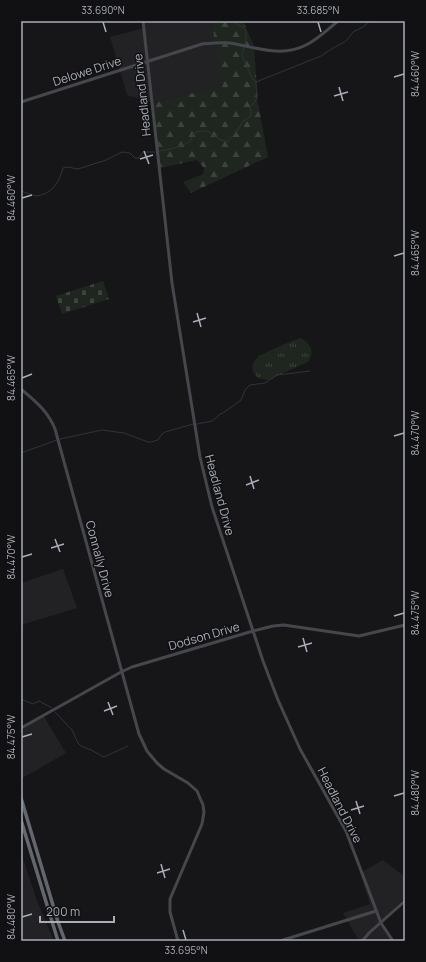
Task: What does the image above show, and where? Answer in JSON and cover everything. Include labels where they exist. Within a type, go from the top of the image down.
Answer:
[{"type":"highway","points":[[21,798],[65,941]]},
{"type":"highway","points":[[21,820],[58,941]]},
{"type":"street","name":"Headland Drive","points":[[143,21],[172,283],[200,457],[212,507],[270,680],[287,722],[346,831],[381,923],[393,941]]},
{"type":"street","name":"Delowe Drive","points":[[21,102],[194,46],[211,43],[230,43],[274,51],[290,51],[305,46],[313,41],[338,21]]},
{"type":"street","name":"Connally Drive","points":[[21,389],[36,401],[47,413],[55,429],[138,734],[143,745],[157,763],[193,787],[200,795],[203,805],[204,812],[202,824],[170,899],[170,912],[178,941]]},
{"type":"street","name":"Dodson Drive","points":[[21,728],[132,667],[253,631],[284,625],[359,636],[405,624]]},
{"type":"street","points":[[362,941],[405,901]]},
{"type":"street","points":[[280,941],[376,911]]},
{"type":"shaded area","points":[[144,21],[212,21],[215,45],[224,86],[153,103],[127,95],[110,37],[144,28]]},
{"type":"shaded area","points":[[63,569],[77,608],[21,625],[21,583]]},
{"type":"shaded area","points":[[43,715],[66,753],[21,779],[21,727]]},
{"type":"shaded area","points":[[21,852],[37,901],[54,941],[21,941]]},
{"type":"shaded area","points":[[383,860],[405,877],[405,898],[381,921],[393,941],[359,941],[343,913],[370,904],[360,873]]},
{"type":"green space","points":[[212,21],[243,21],[254,46],[258,103],[268,157],[191,193],[183,182],[203,174],[204,168],[197,160],[160,168],[153,103],[223,86]]},
{"type":"green space","points":[[103,281],[109,299],[62,314],[56,296]]},
{"type":"green space","points":[[300,338],[307,342],[311,348],[311,355],[308,362],[266,380],[258,378],[255,375],[253,366],[257,358],[271,350]]},
{"type":"waterway","points":[[232,21],[243,27],[246,31],[245,44]]},
{"type":"waterway","points":[[256,82],[321,56],[346,41],[353,32],[363,27],[370,21]]},
{"type":"waterway","points":[[159,151],[171,149],[188,143],[194,133],[200,131],[206,131],[224,141],[228,141],[236,133],[243,121],[250,117],[250,107],[255,101],[257,93],[256,82],[252,78],[246,63],[243,60],[244,47]]},
{"type":"waterway","points":[[21,191],[36,196],[46,193],[57,183],[63,168],[67,167],[78,169],[106,160],[122,152],[130,153],[135,158],[139,158],[143,152],[156,152]]},
{"type":"waterway","points":[[197,424],[212,421],[241,400],[245,390],[250,385],[265,383],[277,375],[310,371]]},
{"type":"waterway","points":[[60,439],[102,430],[124,433],[151,442],[158,440],[165,432],[193,424]]},
{"type":"waterway","points":[[21,453],[57,440]]},
{"type":"waterway","points":[[21,699],[33,704],[39,701],[52,708]]},
{"type":"waterway","points":[[55,712],[72,730],[81,746],[104,757],[128,746]]}]
